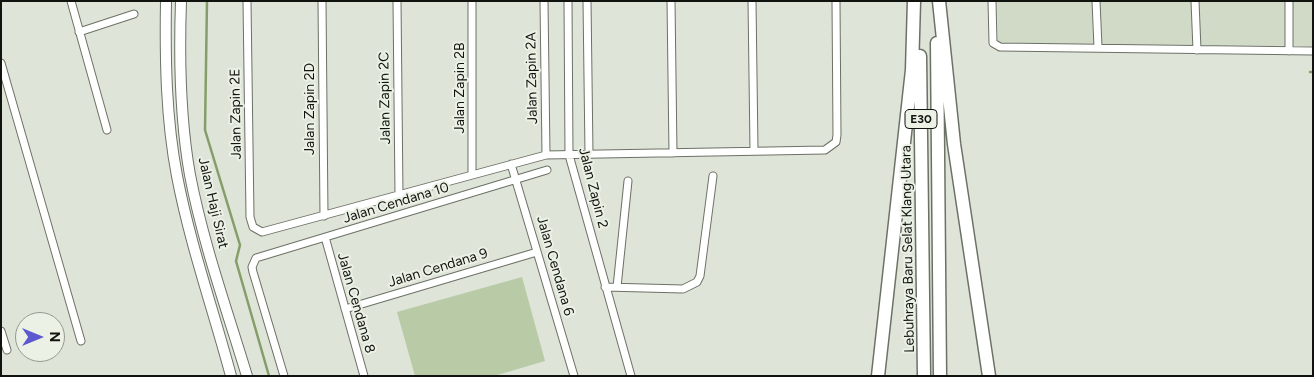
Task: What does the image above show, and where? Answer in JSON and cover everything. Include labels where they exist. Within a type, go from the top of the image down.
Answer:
[{"type":"highway","points":[[878,376],[912,70],[914,1]]},
{"type":"highway","name":"Lebuhraya Baru Selat Klang Utara","points":[[920,1],[924,376]]},
{"type":"highway","points":[[938,1],[954,144],[989,376]]},
{"type":"highway","name":"E30","points":[[938,1],[940,376]]},
{"type":"main road","name":"Jalan Haji Sirat","points":[[166,1],[170,126],[177,176],[187,222],[212,302],[230,376]]},
{"type":"main road","name":"Jalan Haji Sirat","points":[[181,1],[181,58],[190,174],[201,222],[247,376]]},
{"type":"street","points":[[71,1],[107,130]]},
{"type":"street","name":"Jalan Zapin 2E","points":[[247,1],[250,217],[253,226],[262,232],[324,216]]},
{"type":"street","name":"Jalan Zapin 2D","points":[[322,1],[324,216]]},
{"type":"street","name":"Jalan Zapin 2C","points":[[397,1],[399,195]]},
{"type":"street","name":"Jalan Zapin 2B","points":[[472,1],[472,174]]},
{"type":"street","name":"Jalan Zapin 2A","points":[[544,1],[546,155]]},
{"type":"street","name":"Jalan Zapin 2","points":[[568,1],[569,155],[631,376]]},
{"type":"street","points":[[587,1],[589,154]]},
{"type":"street","points":[[671,1],[673,153]]},
{"type":"street","points":[[752,1],[754,150]]},
{"type":"street","points":[[324,216],[546,155],[825,150],[836,142],[836,1]]},
{"type":"street","points":[[992,1],[993,43],[996,46],[1098,46],[1197,50],[1313,51]]},
{"type":"street","points":[[1096,1],[1098,46]]},
{"type":"street","points":[[1195,1],[1197,50]]},
{"type":"street","points":[[1289,1],[1289,51]]},
{"type":"street","points":[[79,32],[134,14]]},
{"type":"street","points":[[1,63],[81,341]]},
{"type":"street","name":"Jalan Cendana 6","points":[[511,164],[574,376]]},
{"type":"street","name":"Jalan Cendana 10","points":[[284,376],[253,272],[253,262],[256,258],[547,170]]},
{"type":"street","points":[[605,287],[682,289],[697,282],[700,276],[713,176]]},
{"type":"street","points":[[617,287],[628,180]]},
{"type":"street","name":"Jalan Cendana 8","points":[[325,237],[364,376]]},
{"type":"street","name":"Jalan Cendana 9","points":[[345,309],[538,252]]},
{"type":"street","points":[[1,331],[7,350]]},
{"type":"shaded area","points":[[997,1],[1313,1],[1313,46],[998,43]]},
{"type":"green space","points":[[522,277],[545,361],[494,376],[415,376],[397,312]]},
{"type":"waterway","points":[[207,1],[205,130],[240,245],[236,261],[269,376]]}]
